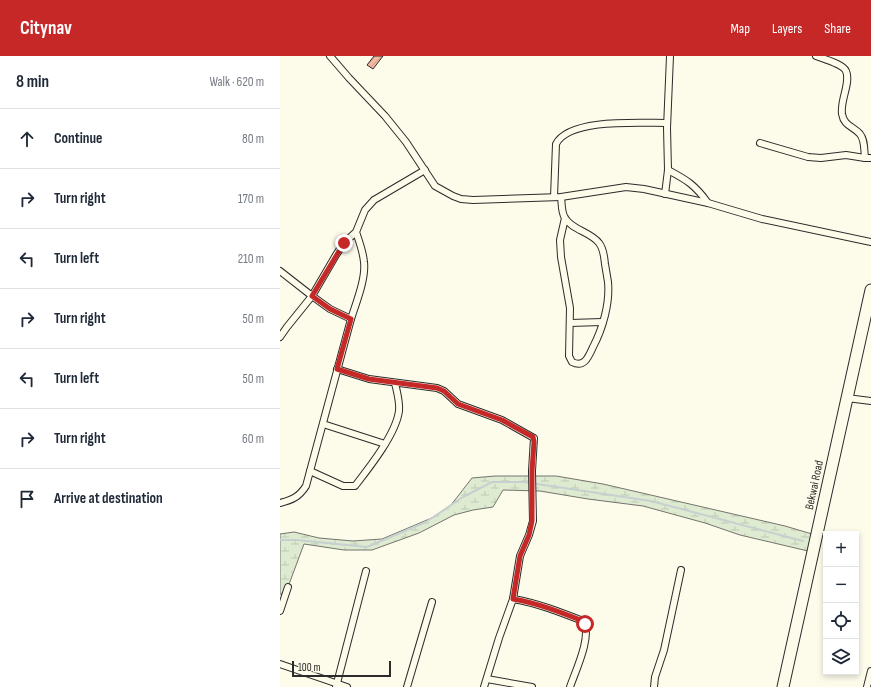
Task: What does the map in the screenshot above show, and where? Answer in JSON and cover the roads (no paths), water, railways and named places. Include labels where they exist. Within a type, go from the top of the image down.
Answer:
[{"type":"highway","name":"Bekwai Road","points":[[783,687],[871,290]]},
{"type":"street","points":[[330,56],[385,116],[406,142],[435,186],[452,196],[473,200],[561,197],[626,187],[708,202],[762,219],[871,242]]},
{"type":"street","points":[[665,194],[668,170],[667,123],[670,56]]},
{"type":"street","points":[[760,143],[808,157],[821,158],[846,155],[868,158],[860,134],[845,122],[842,116],[841,105],[847,82],[846,71],[841,66],[816,56]]},
{"type":"street","points":[[554,197],[556,144],[558,139],[563,134],[589,126],[609,123],[667,123]]},
{"type":"street","points":[[280,337],[312,296],[344,243],[356,232],[365,210],[374,200],[425,170]]},
{"type":"street","points":[[668,170],[684,178],[698,190],[708,202]]},
{"type":"street","points":[[561,197],[565,218],[560,240],[561,257],[570,308],[570,356],[572,362],[577,365],[582,364],[587,357],[598,335],[608,295],[608,283],[603,251],[599,243],[565,218]]},
{"type":"street","points":[[280,503],[292,500],[301,494],[306,486],[364,272],[365,263],[356,232]]},
{"type":"street","points":[[280,272],[330,309],[351,319]]},
{"type":"street","points":[[570,323],[602,322]]},
{"type":"street","points":[[337,369],[369,379],[437,388],[444,391],[458,404],[502,420],[534,438],[532,471],[532,521],[529,535],[520,556],[513,599],[484,687]]},
{"type":"street","points":[[310,471],[343,486],[355,486],[385,444],[397,420],[400,405],[395,383]]},
{"type":"street","points":[[847,398],[871,401]]},
{"type":"street","points":[[323,424],[385,444]]},
{"type":"street","points":[[654,687],[655,677],[664,650],[681,570]]},
{"type":"street","points":[[336,686],[366,571]]},
{"type":"street","points":[[280,611],[288,587]]},
{"type":"street","points":[[513,599],[531,602],[561,612],[583,621],[585,624],[587,633],[585,643],[570,687]]},
{"type":"street","points":[[408,687],[432,602]]},
{"type":"street","points":[[280,664],[336,686],[347,687]]},
{"type":"street","points":[[867,687],[871,671]]},
{"type":"street","points":[[487,679],[532,687]]},
{"type":"waterway","points":[[280,540],[297,540],[367,547],[426,522],[463,497],[492,482],[524,482],[651,501],[803,541]]}]
